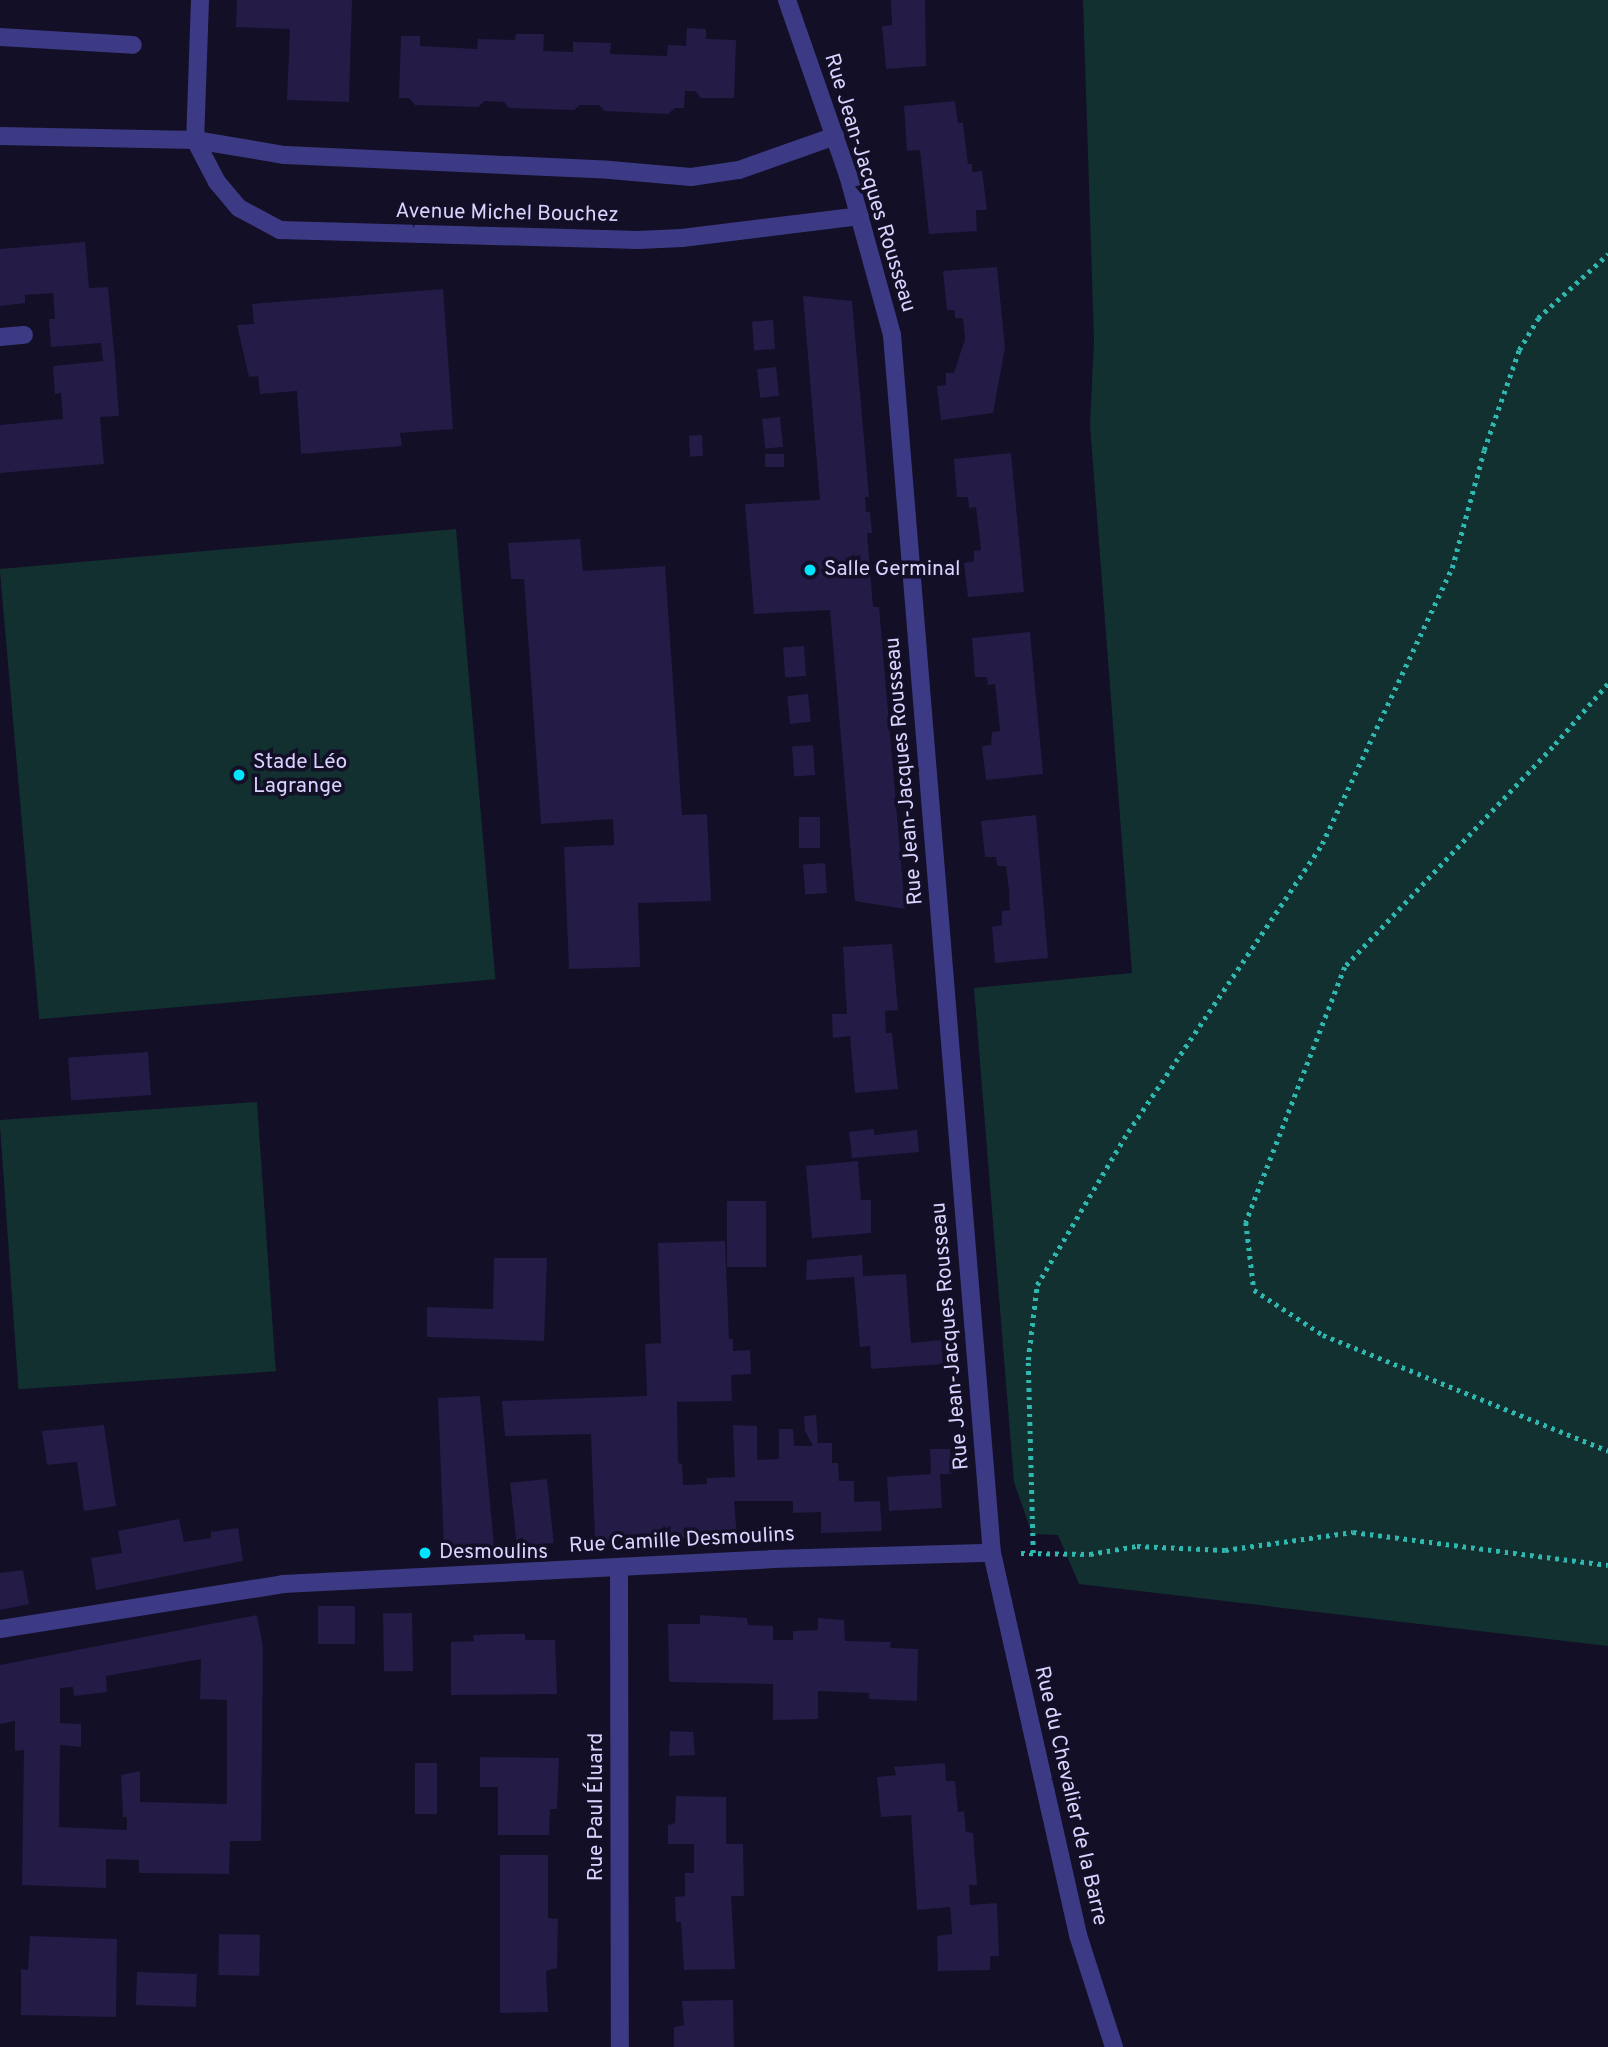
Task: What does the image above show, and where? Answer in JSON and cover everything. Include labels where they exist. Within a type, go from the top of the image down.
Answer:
[{"type":"street","points":[[195,140],[200,0]]},
{"type":"street","name":"Rue Jean-Jacques Rousseau","points":[[787,0],[835,136],[892,335],[992,1553]]},
{"type":"street","points":[[0,37],[133,45]]},
{"type":"street","points":[[0,136],[195,140],[285,156],[610,170],[691,177],[739,170],[835,136]]},
{"type":"street","name":"Avenue Michel Bouchez","points":[[195,140],[217,182],[239,208],[280,230],[638,240],[682,238],[860,216]]},
{"type":"street","points":[[0,337],[24,335]]},
{"type":"street","name":"Rue Camille Desmoulins","points":[[0,1629],[283,1584],[619,1567],[992,1553]]},
{"type":"street","name":"Rue du Chevalier de la Barre","points":[[992,1553],[1078,1935],[1114,2047]]},
{"type":"street","name":"Rue Paul Éluard","points":[[619,1567],[620,2047]]},
{"type":"path","points":[[1608,254],[1538,318],[1519,350],[1485,450],[1452,568],[1322,845],[1128,1132],[1037,1285],[1028,1360],[1033,1553],[1090,1554],[1137,1546],[1225,1550],[1353,1532],[1608,1565]]},
{"type":"path","points":[[1608,684],[1553,747],[1345,967],[1246,1222],[1254,1290],[1323,1335],[1608,1451]]},
{"type":"green space","points":[[1083,0],[1608,0],[1608,1646],[1079,1584],[1058,1535],[1032,1534],[1014,1482],[974,988],[1132,973],[1090,425],[1094,340]]},
{"type":"green space","name":"Stade Léo Lagrange","points":[[456,529],[495,979],[39,1019],[0,569]]},
{"type":"green space","points":[[257,1102],[276,1371],[18,1389],[0,1120]]},
{"type":"building","points":[[237,0],[352,0],[349,102],[287,100],[290,29],[236,27]]},
{"type":"building","points":[[891,0],[925,0],[926,66],[886,69],[882,26],[892,25]]},
{"type":"building","points":[[687,28],[706,29],[706,39],[736,40],[734,98],[701,98],[695,91],[685,91],[684,108],[675,108],[668,114],[605,111],[599,105],[580,105],[574,110],[509,108],[504,102],[485,101],[478,107],[415,105],[409,98],[399,98],[401,36],[420,36],[420,46],[477,49],[478,39],[515,40],[516,34],[544,34],[543,51],[573,52],[573,42],[611,43],[610,54],[667,56],[668,45],[686,46]]},
{"type":"building","points":[[955,101],[958,123],[963,123],[968,164],[972,164],[972,172],[982,171],[987,210],[976,210],[977,231],[929,234],[920,150],[907,151],[904,106]]},
{"type":"building","points":[[85,242],[89,288],[108,287],[115,361],[119,416],[100,417],[104,464],[0,473],[0,425],[63,419],[61,393],[55,394],[53,366],[103,361],[101,343],[51,347],[49,319],[55,319],[53,293],[25,295],[25,303],[0,306],[0,249]]},
{"type":"building","points":[[997,267],[1005,348],[993,413],[941,420],[937,386],[946,385],[946,373],[954,373],[965,339],[963,318],[955,318],[955,310],[947,310],[943,271]]},
{"type":"building","points":[[443,289],[453,429],[400,433],[402,446],[301,454],[297,391],[260,394],[258,376],[249,377],[237,325],[254,324],[252,304]]},
{"type":"building","points":[[803,296],[852,301],[869,497],[865,497],[866,512],[870,512],[872,533],[867,533],[873,607],[879,607],[905,909],[855,901],[830,610],[754,614],[745,504],[820,500]]},
{"type":"building","points":[[773,320],[775,349],[754,350],[752,321]]},
{"type":"building","points":[[776,367],[779,396],[760,398],[757,369]]},
{"type":"building","points":[[780,417],[783,447],[765,449],[762,419]]},
{"type":"building","points":[[702,435],[703,456],[690,457],[689,436]]},
{"type":"building","points":[[1011,453],[1024,592],[968,597],[964,563],[974,561],[974,551],[981,550],[976,507],[969,508],[968,497],[957,497],[954,459]]},
{"type":"building","points":[[765,454],[784,454],[784,467],[765,467]]},
{"type":"building","points":[[580,539],[583,571],[665,566],[682,815],[707,814],[711,901],[638,903],[640,967],[569,969],[564,847],[614,845],[613,819],[541,824],[524,579],[511,579],[508,543]]},
{"type":"building","points":[[1030,632],[1043,774],[986,780],[982,746],[991,745],[992,732],[1000,731],[995,684],[988,685],[987,677],[975,677],[972,638]]},
{"type":"building","points":[[804,646],[806,676],[785,677],[783,647]]},
{"type":"building","points":[[808,694],[811,722],[790,724],[787,696]]},
{"type":"building","points":[[813,745],[815,775],[794,776],[792,746]]},
{"type":"building","points":[[1036,815],[1048,958],[995,963],[992,927],[1002,925],[1002,911],[1010,910],[1009,890],[1006,866],[997,866],[996,857],[985,857],[981,821]]},
{"type":"building","points":[[799,817],[820,817],[820,848],[799,848]]},
{"type":"building","points":[[825,863],[827,893],[805,894],[803,865]]},
{"type":"building","points":[[892,944],[898,1010],[885,1011],[886,1033],[892,1033],[898,1089],[855,1093],[850,1036],[833,1038],[832,1014],[847,1014],[843,947]]},
{"type":"building","points":[[148,1052],[151,1095],[71,1100],[68,1058]]},
{"type":"building","points":[[874,1129],[874,1135],[917,1130],[919,1152],[852,1158],[849,1132]]},
{"type":"building","points":[[858,1161],[861,1200],[871,1200],[871,1233],[812,1238],[806,1166]]},
{"type":"building","points":[[727,1201],[766,1201],[766,1267],[727,1267]]},
{"type":"building","points":[[725,1241],[729,1339],[733,1339],[733,1351],[750,1350],[751,1374],[731,1375],[732,1401],[677,1402],[678,1463],[682,1464],[683,1485],[707,1484],[707,1478],[735,1477],[733,1425],[757,1426],[757,1460],[779,1459],[779,1429],[793,1429],[794,1446],[813,1446],[805,1431],[804,1416],[816,1415],[818,1443],[832,1443],[832,1463],[838,1463],[839,1481],[854,1481],[854,1502],[880,1501],[882,1531],[821,1533],[821,1512],[793,1513],[793,1501],[734,1501],[737,1537],[595,1541],[591,1434],[505,1436],[502,1401],[647,1396],[645,1344],[661,1343],[658,1243]]},
{"type":"building","points":[[862,1255],[863,1276],[906,1274],[911,1343],[941,1340],[943,1364],[871,1369],[870,1346],[860,1347],[854,1277],[806,1280],[807,1260]]},
{"type":"building","points":[[494,1258],[547,1258],[544,1341],[427,1337],[427,1307],[493,1309]]},
{"type":"building","points":[[480,1396],[494,1546],[444,1548],[438,1398]]},
{"type":"building","points":[[104,1425],[116,1506],[84,1511],[77,1462],[47,1465],[42,1431]]},
{"type":"building","points":[[930,1449],[950,1449],[952,1474],[940,1474],[942,1508],[889,1511],[887,1477],[931,1474]]},
{"type":"building","points":[[547,1479],[554,1543],[517,1547],[510,1483]]},
{"type":"building","points":[[179,1519],[184,1542],[211,1538],[211,1532],[238,1528],[243,1561],[96,1590],[91,1558],[122,1553],[118,1531]]},
{"type":"building","points":[[23,1570],[29,1604],[0,1610],[0,1573]]},
{"type":"building","points":[[318,1606],[355,1606],[355,1644],[318,1644]]},
{"type":"building","points":[[412,1613],[413,1671],[384,1671],[383,1614]]},
{"type":"building","points":[[257,1615],[263,1647],[261,1841],[230,1841],[229,1874],[139,1873],[139,1860],[106,1859],[106,1888],[22,1885],[24,1750],[15,1751],[15,1721],[0,1724],[0,1665]],"holes":[[[201,1659],[200,1699],[227,1700],[227,1804],[140,1802],[140,1771],[121,1775],[123,1817],[127,1817],[127,1830],[59,1827],[60,1745],[81,1747],[81,1724],[60,1723],[60,1688],[73,1687],[74,1696],[107,1692],[106,1676]]]},
{"type":"building","points":[[700,1615],[747,1618],[748,1625],[773,1626],[773,1640],[793,1640],[793,1631],[818,1630],[818,1618],[844,1620],[845,1641],[891,1642],[890,1648],[918,1649],[917,1701],[869,1699],[869,1693],[818,1691],[818,1719],[773,1720],[773,1684],[669,1682],[668,1624],[700,1624]]},
{"type":"building","points":[[525,1634],[525,1640],[555,1640],[557,1694],[451,1695],[451,1642],[474,1641],[473,1635]]},
{"type":"building","points":[[670,1731],[693,1732],[695,1755],[669,1756]]},
{"type":"building","points":[[480,1757],[559,1758],[557,1809],[550,1809],[549,1835],[498,1835],[498,1787],[480,1787]]},
{"type":"building","points":[[415,1763],[437,1763],[437,1814],[415,1814]]},
{"type":"building","points":[[945,1763],[946,1781],[955,1781],[958,1812],[964,1811],[966,1832],[973,1833],[977,1885],[969,1885],[970,1905],[997,1903],[999,1956],[990,1956],[990,1970],[938,1971],[937,1936],[952,1934],[950,1907],[917,1910],[911,1815],[881,1817],[877,1777],[896,1775],[894,1767]]},
{"type":"building","points":[[676,1796],[726,1797],[726,1844],[743,1844],[744,1896],[731,1896],[735,1969],[684,1970],[681,1922],[676,1922],[675,1897],[685,1896],[685,1873],[694,1873],[694,1844],[668,1844],[668,1825],[675,1823]]},
{"type":"building","points":[[500,1855],[548,1855],[548,1918],[558,1919],[557,1968],[546,1971],[548,2012],[500,2013]]},
{"type":"building","points":[[219,1934],[260,1935],[259,1976],[218,1975]]},
{"type":"building","points":[[30,1936],[117,1939],[116,2017],[21,2015],[21,1969],[28,1970]]},
{"type":"building","points":[[137,1972],[197,1974],[196,2007],[136,2005]]},
{"type":"building","points":[[733,2000],[734,2047],[674,2047],[674,2027],[684,2025],[682,2001]]},
{"type":"place","name":"Salle Germinal","points":[[810,570]]},
{"type":"place","name":"Stade Léo Lagrange","points":[[239,775]]},
{"type":"place","name":"Desmoulins","points":[[425,1553]]}]
